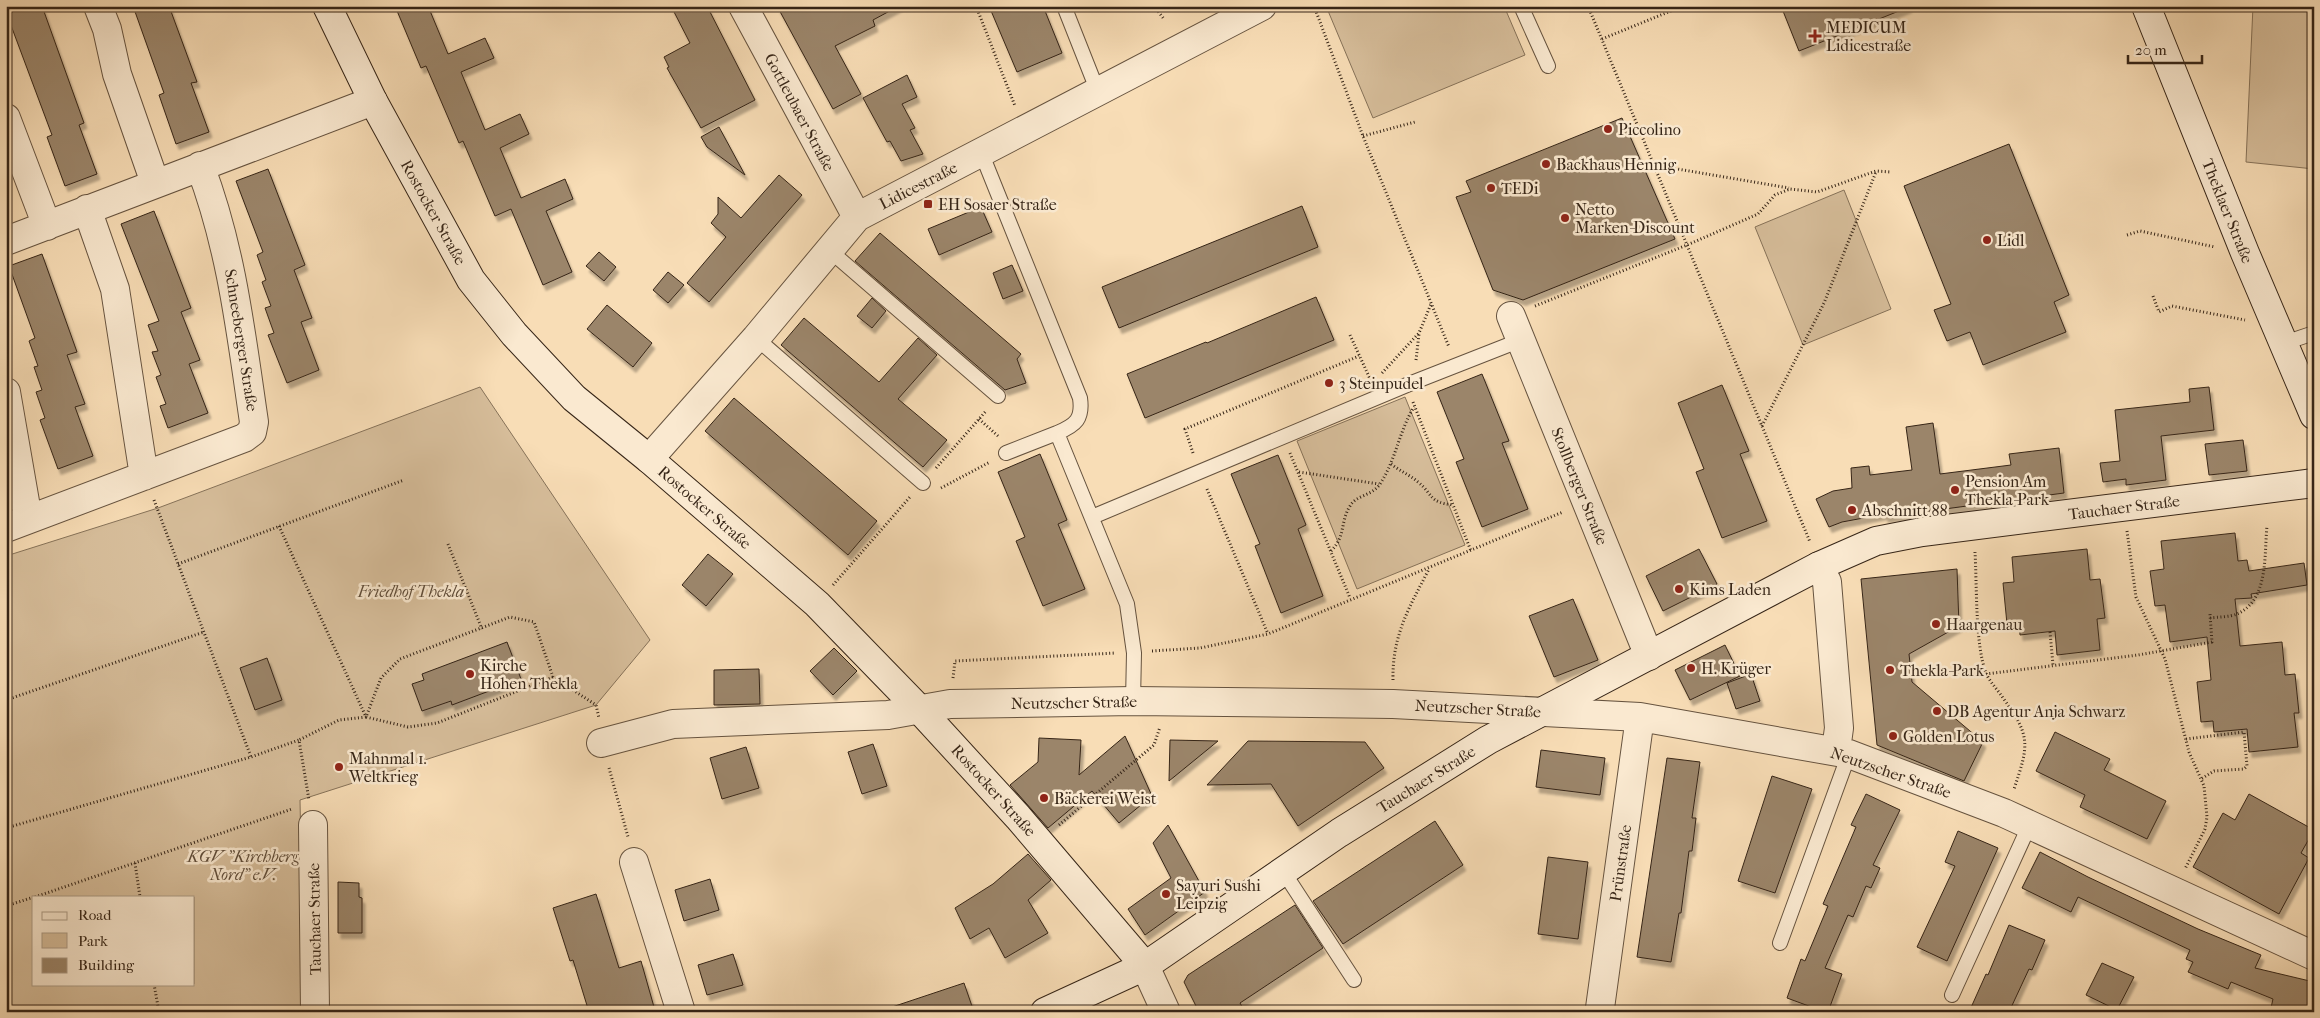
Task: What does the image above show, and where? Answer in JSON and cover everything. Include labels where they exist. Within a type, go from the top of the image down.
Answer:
[{"type":"street","points":[[98,6],[107,29],[117,74],[156,183]]},
{"type":"street","name":"Rostocker Straße","points":[[328,6],[373,101],[471,280],[514,334],[574,398],[649,459],[816,604],[920,710],[1040,841],[1145,966],[1166,1012]]},
{"type":"street","name":"Gottleubaer Straße","points":[[743,6],[857,217]]},
{"type":"street","name":"Lidicestraße","points":[[649,459],[756,338],[857,217],[1262,6]]},
{"type":"street","name":"Theklaer Straße","points":[[2146,6],[2245,253],[2314,415]]},
{"type":"street","points":[[6,241],[373,101]]},
{"type":"street","points":[[6,118],[47,226]]},
{"type":"street","name":"Schneeberger Straße","points":[[6,392],[17,524],[244,438],[252,432],[254,422],[229,262],[220,224],[200,166]]},
{"type":"street","points":[[87,209],[115,289],[144,476]]},
{"type":"street","name":"Stollberger Straße","points":[[1516,328],[1649,656]]},
{"type":"street","name":"Tauchaer Straße","points":[[1045,1012],[1145,966],[1283,871],[1488,740],[1820,566],[1876,541],[1922,532],[2314,483]]},
{"type":"street","points":[[1820,566],[1828,582],[1842,752]]},
{"type":"street","name":"Neutzscher Straße","points":[[601,743],[673,724],[888,715],[950,704],[1146,701],[1393,704],[1640,717],[1842,752],[2030,824],[2314,956]]},
{"type":"street","name":"Prünstraße","points":[[1600,1008],[1640,717]]},
{"type":"street","name":"Tauchaer Straße","points":[[313,825],[315,1012]]},
{"type":"street","points":[[634,862],[681,1012]]},
{"type":"lane","points":[[1064,6],[1098,92]]},
{"type":"lane","points":[[1521,6],[1548,66]]},
{"type":"lane","points":[[981,152],[1080,398],[1082,410],[1076,422],[1058,433],[1006,453]]},
{"type":"lane","points":[[829,250],[998,396]]},
{"type":"lane","points":[[1092,517],[1456,365],[1516,328]]},
{"type":"lane","points":[[2280,335],[2314,333]]},
{"type":"lane","points":[[756,338],[923,483]]},
{"type":"lane","points":[[1058,433],[1127,604],[1134,653],[1146,701]]},
{"type":"lane","points":[[1780,943],[1842,752]]},
{"type":"lane","points":[[1952,994],[2030,824]]},
{"type":"lane","points":[[1283,871],[1354,980]]},
{"type":"path","points":[[976,6],[1024,130]]},
{"type":"path","points":[[1154,6],[1164,19]]},
{"type":"path","points":[[1314,6],[1363,136],[1456,365]]},
{"type":"path","points":[[1588,6],[1820,566]]},
{"type":"path","points":[[1602,40],[1683,6]]},
{"type":"path","points":[[1363,136],[1416,122]]},
{"type":"path","points":[[1654,164],[1816,192],[1876,171],[1891,172]]},
{"type":"path","points":[[1762,426],[1824,303],[1876,171]]},
{"type":"path","points":[[1516,328],[1687,245],[1758,214],[1775,195],[1790,188]]},
{"type":"path","points":[[2128,235],[2140,232],[2245,253]]},
{"type":"path","points":[[2153,296],[2160,312],[2172,306],[2280,335]]},
{"type":"path","points":[[1431,304],[1419,333],[1410,384],[1414,406],[1471,550]]},
{"type":"path","points":[[1350,335],[1372,384],[1419,333]]},
{"type":"path","points":[[1268,634],[1200,472],[1185,429],[1359,356]]},
{"type":"path","points":[[816,604],[998,396]]},
{"type":"path","points":[[1330,551],[1338,544],[1342,535],[1350,506],[1355,500],[1374,492],[1380,484],[1391,464],[1407,418],[1414,406]]},
{"type":"path","points":[[1283,436],[1350,598]]},
{"type":"path","points":[[938,490],[1006,453]]},
{"type":"path","points":[[1391,464],[1419,482],[1431,498],[1438,502],[1453,505]]},
{"type":"path","points":[[1298,472],[1380,484]]},
{"type":"path","points":[[144,476],[251,757]]},
{"type":"path","points":[[178,564],[404,480]]},
{"type":"path","points":[[903,506],[912,502]]},
{"type":"path","points":[[950,704],[955,661],[1200,648],[1268,634],[1350,598],[1430,568],[1586,502]]},
{"type":"path","points":[[2124,506],[2136,597],[2165,659],[2186,739],[2204,786],[2207,817],[2205,829],[2174,890]]},
{"type":"path","points":[[279,526],[366,717]]},
{"type":"path","points":[[1972,526],[1981,651],[1986,674],[2023,728],[2025,744],[2023,762],[2004,813]]},
{"type":"path","points":[[1916,669],[1986,674],[2138,655],[2161,649],[2212,642],[2210,616],[2237,614],[2255,600],[2261,586],[2267,526]]},
{"type":"path","points":[[448,544],[482,629]]},
{"type":"path","points":[[1393,704],[1392,668],[1401,623],[1430,568]]},
{"type":"path","points":[[366,717],[381,678],[400,658],[510,617],[534,622],[553,677],[596,705],[599,713]]},
{"type":"path","points":[[6,700],[204,632]]},
{"type":"path","points":[[2050,632],[2054,665]]},
{"type":"path","points":[[6,828],[251,757],[300,740],[339,720],[366,717],[408,726],[438,723],[553,677]]},
{"type":"path","points":[[1040,841],[1154,745],[1160,730],[1146,701]]},
{"type":"path","points":[[2186,739],[2244,732],[2247,766],[2244,769],[2214,772],[2201,779]]},
{"type":"path","points":[[300,740],[313,825]]},
{"type":"path","points":[[613,780],[634,862]]},
{"type":"path","points":[[37,896],[294,809],[313,825]]},
{"type":"path","points":[[135,862],[140,896]]},
{"type":"path","points":[[6,906],[32,898]]},
{"type":"path","points":[[154,986],[159,1012]]},
{"type":"green space","points":[[1326,6],[1504,6],[1525,55],[1373,118]]},
{"type":"green space","points":[[2253,6],[2314,6],[2314,169],[2246,162]]},
{"type":"green space","points":[[1844,190],[1891,309],[1803,345],[1755,227]]},
{"type":"green space","points":[[480,387],[650,640],[596,705],[300,800],[304,1012],[6,1012],[6,556],[158,508]]},
{"type":"green space","points":[[1405,397],[1465,545],[1357,589],[1297,441]]},
{"type":"building","points":[[6,6],[42,6],[84,123],[79,125],[97,174],[65,186],[47,137],[52,135],[6,12]]},
{"type":"building","points":[[133,6],[169,6],[197,82],[191,83],[209,132],[176,144],[159,95],[164,93]]},
{"type":"building","points":[[395,6],[428,6],[448,54],[485,38],[494,58],[461,72],[485,130],[520,114],[529,134],[500,148],[521,198],[565,179],[573,199],[546,211],[572,272],[543,285],[511,209],[495,216],[463,141],[459,143],[426,66],[421,68]]},
{"type":"building","points":[[671,6],[707,6],[755,100],[701,128],[667,68],[669,67],[664,57],[690,43]]},
{"type":"building","points":[[777,6],[899,6],[873,20],[875,26],[835,46],[861,94],[833,109]]},
{"type":"building","points":[[989,6],[1043,6],[1062,53],[1017,72]]},
{"type":"building","name":"MEDICUM Lidicestraße","points":[[1781,6],[1909,6],[1909,7],[1799,51]]},
{"type":"building","points":[[907,75],[917,97],[902,104],[915,128],[910,130],[923,154],[901,161],[890,141],[887,142],[863,98]]},
{"type":"building","name":"Netto Marken-Discount","points":[[1622,118],[1675,239],[1523,300],[1493,290],[1456,197],[1471,192],[1466,181]]},
{"type":"building","points":[[719,127],[745,175],[707,147],[701,137]]},
{"type":"building","name":"Lidl","points":[[2009,144],[2069,295],[2054,302],[2066,332],[1983,365],[1970,332],[1947,341],[1934,310],[1951,304],[1904,186]]},
{"type":"building","points":[[268,169],[305,265],[294,270],[312,318],[301,322],[319,370],[287,383],[268,335],[274,333],[265,308],[271,306],[262,282],[266,280],[257,255],[263,252],[236,181]]},
{"type":"building","points":[[779,175],[802,195],[709,302],[687,283],[726,237],[711,223],[718,214],[718,197],[741,218]]},
{"type":"building","points":[[1302,206],[1318,247],[1119,328],[1102,287]]},
{"type":"building","points":[[981,207],[992,232],[939,255],[928,229]]},
{"type":"building","points":[[154,211],[191,308],[181,312],[200,360],[189,364],[208,413],[168,428],[160,406],[166,404],[156,377],[161,375],[152,352],[158,351],[148,325],[159,321],[121,224]]},
{"type":"building","points":[[880,233],[1021,354],[1017,359],[1026,383],[1005,390],[855,261]]},
{"type":"building","points":[[599,252],[616,267],[604,281],[586,266]]},
{"type":"building","points":[[42,254],[77,352],[67,355],[85,404],[75,407],[93,456],[58,469],[40,420],[45,418],[36,392],[42,390],[34,367],[38,366],[29,341],[35,338],[9,266]]},
{"type":"building","points":[[1012,265],[1023,291],[1003,299],[993,273]]},
{"type":"building","points":[[668,272],[684,285],[668,303],[653,290]]},
{"type":"building","points":[[1316,297],[1334,340],[1145,418],[1127,374]]},
{"type":"building","points":[[872,298],[886,311],[872,328],[857,316]]},
{"type":"building","points":[[607,305],[652,343],[633,367],[587,329]]},
{"type":"building","points":[[804,318],[879,382],[918,338],[937,355],[898,399],[947,440],[923,467],[781,345]]},
{"type":"building","points":[[1482,374],[1509,441],[1502,443],[1528,509],[1482,527],[1456,462],[1464,459],[1437,392]]},
{"type":"building","points":[[1722,385],[1749,451],[1740,454],[1767,521],[1722,538],[1696,472],[1704,469],[1678,403]]},
{"type":"building","points":[[2209,387],[2214,430],[2161,436],[2166,480],[2126,485],[2126,479],[2103,482],[2100,463],[2120,461],[2115,410],[2190,402],[2189,389]]},
{"type":"building","points":[[734,398],[877,521],[848,555],[705,431]]},
{"type":"building","points":[[1933,423],[1940,474],[2011,465],[2009,454],[2059,448],[2064,493],[1885,517],[1885,514],[1842,522],[1829,527],[1816,499],[1833,491],[1852,488],[1851,468],[1869,466],[1870,475],[1912,470],[1906,427]]},
{"type":"building","points":[[2243,440],[2247,471],[2209,475],[2205,444]]},
{"type":"building","points":[[1040,454],[1067,520],[1058,524],[1085,589],[1043,606],[1016,541],[1025,537],[998,472]]},
{"type":"building","points":[[1278,455],[1306,525],[1298,529],[1323,596],[1281,613],[1255,546],[1260,544],[1231,474]]},
{"type":"building","points":[[2235,533],[2238,561],[2247,560],[2249,571],[2304,563],[2307,585],[2251,594],[2252,598],[2235,599],[2240,646],[2282,642],[2285,675],[2295,674],[2299,713],[2294,713],[2298,747],[2249,752],[2247,729],[2214,732],[2213,721],[2201,722],[2197,682],[2211,680],[2207,637],[2170,642],[2165,605],[2155,606],[2150,571],[2164,569],[2161,541]]},
{"type":"building","points":[[1699,549],[1717,584],[1663,611],[1646,576]]},
{"type":"building","points":[[2087,549],[2090,580],[2100,579],[2105,618],[2097,619],[2100,650],[2057,655],[2055,631],[2020,635],[2019,622],[2007,624],[2003,583],[2014,582],[2012,557]]},
{"type":"building","points":[[708,554],[733,574],[706,606],[682,585]]},
{"type":"building","name":"Thekla-Park","points":[[1957,569],[1959,626],[1909,654],[1912,682],[1983,742],[1964,781],[1877,745],[1861,579]]},
{"type":"building","points":[[1573,599],[1598,660],[1554,677],[1529,616]]},
{"type":"building","name":"Kirche Hohen Thekla","points":[[507,642],[521,679],[452,705],[451,701],[422,711],[412,684],[424,680],[422,674]]},
{"type":"building","points":[[1725,645],[1740,676],[1690,700],[1675,670]]},
{"type":"building","points":[[834,648],[857,671],[833,695],[810,671]]},
{"type":"building","points":[[267,658],[282,700],[255,710],[240,668]]},
{"type":"building","points":[[759,669],[760,704],[714,705],[714,670]]},
{"type":"building","points":[[1751,674],[1760,701],[1736,709],[1727,683]]},
{"type":"building","points":[[2055,732],[2110,759],[2104,770],[2166,801],[2147,839],[2080,807],[2085,795],[2036,771]]},
{"type":"building","points":[[1125,736],[1152,796],[1119,823],[1092,791],[1048,828],[1010,785],[1038,762],[1039,738],[1081,740],[1079,775]]},
{"type":"building","points":[[1170,740],[1218,741],[1169,781]]},
{"type":"building","points":[[1248,741],[1365,742],[1384,768],[1298,826],[1271,784],[1207,785]]},
{"type":"building","points":[[873,744],[887,786],[862,794],[848,752]]},
{"type":"building","points":[[746,747],[759,788],[722,799],[710,758]]},
{"type":"building","points":[[1541,750],[1605,758],[1600,795],[1536,787]]},
{"type":"building","points":[[1667,758],[1700,762],[1692,818],[1696,818],[1692,851],[1689,851],[1681,913],[1679,913],[1671,962],[1637,957]]},
{"type":"building","points":[[1772,776],[1812,789],[1775,893],[1738,881]]},
{"type":"building","points":[[1866,794],[1900,810],[1873,865],[1880,868],[1871,888],[1866,886],[1853,917],[1848,915],[1825,968],[1842,974],[1828,1012],[1825,1012],[1787,998],[1801,959],[1805,961],[1828,906],[1823,904],[1856,827],[1851,825]]},
{"type":"building","points":[[2249,794],[2314,830],[2301,853],[2309,858],[2279,914],[2193,867],[2223,813],[2235,820]]},
{"type":"building","points":[[1435,821],[1463,865],[1343,944],[1313,901]]},
{"type":"building","points":[[1168,825],[1205,892],[1145,935],[1128,909],[1171,878],[1153,843]]},
{"type":"building","points":[[1958,831],[1998,848],[1947,961],[1917,947],[1955,866],[1945,862]]},
{"type":"building","points":[[2040,852],[2198,929],[2261,955],[2255,968],[2314,982],[2314,1012],[2270,1012],[2273,999],[2231,982],[2228,989],[2188,972],[2193,962],[2186,959],[2190,950],[2078,897],[2071,912],[2022,888]]},
{"type":"building","points":[[1028,854],[1051,880],[1028,900],[1048,933],[1005,958],[989,928],[970,939],[955,908],[993,884]]},
{"type":"building","points":[[1548,857],[1588,862],[1578,939],[1538,934]]},
{"type":"building","points":[[710,879],[719,910],[684,921],[675,890]]},
{"type":"building","points":[[338,882],[359,883],[359,897],[362,898],[362,933],[338,933]]},
{"type":"building","points":[[596,894],[619,968],[641,961],[654,1007],[638,1012],[589,1012],[573,960],[570,961],[553,908]]},
{"type":"building","points":[[1295,905],[1323,948],[1240,1003],[1245,1012],[1199,1012],[1184,982],[1188,975]]},
{"type":"building","points":[[2009,925],[2045,940],[2032,970],[2029,969],[2009,1012],[1969,1012],[1986,974],[1988,975]]},
{"type":"building","points":[[733,954],[743,985],[707,995],[698,965]]},
{"type":"building","points":[[2102,963],[2134,977],[2117,1010],[2086,995]]},
{"type":"building","points":[[964,983],[974,1012],[889,1012],[889,1008]]},
{"type":"place","name":"MEDICUM Lidicestraße","points":[[1815,36]]},
{"type":"place","name":"Piccolino","points":[[1608,129]]},
{"type":"place","name":"Backhaus Hennig","points":[[1546,164]]},
{"type":"place","name":"TEDi","points":[[1491,188]]},
{"type":"place","name":"EH Sosaer Straße","points":[[928,204]]},
{"type":"place","name":"Netto Marken-Discount","points":[[1565,218]]},
{"type":"place","name":"Lidl","points":[[1987,240]]},
{"type":"place","name":"3 Steinpudel","points":[[1329,383]]},
{"type":"place","name":"Pension Am Thekla-Park","points":[[1955,490]]},
{"type":"place","name":"Abschnitt 88","points":[[1852,510]]},
{"type":"place","name":"Kims Laden","points":[[1679,589]]},
{"type":"place","name":"Haargenau","points":[[1936,624]]},
{"type":"place","name":"H. Krüger","points":[[1691,668]]},
{"type":"place","name":"Thekla-Park","points":[[1890,670]]},
{"type":"place","name":"Kirche Hohen Thekla","points":[[470,674]]},
{"type":"place","name":"DB Agentur Anja Schwarz","points":[[1937,711]]},
{"type":"place","name":"Golden Lotus","points":[[1893,736]]},
{"type":"place","name":"Mahnmal 1. Weltkrieg","points":[[339,767]]},
{"type":"place","name":"Bäckerei Weist","points":[[1044,798]]},
{"type":"place","name":"Sayuri Sushi Leipzig","points":[[1166,894]]},
{"type":"park label","name":"Friedhof Thekla","points":[[411,591]]},
{"type":"park label","name":"KGV \"Kirchberg Nord\" e.V.","points":[[243,865]]}]
